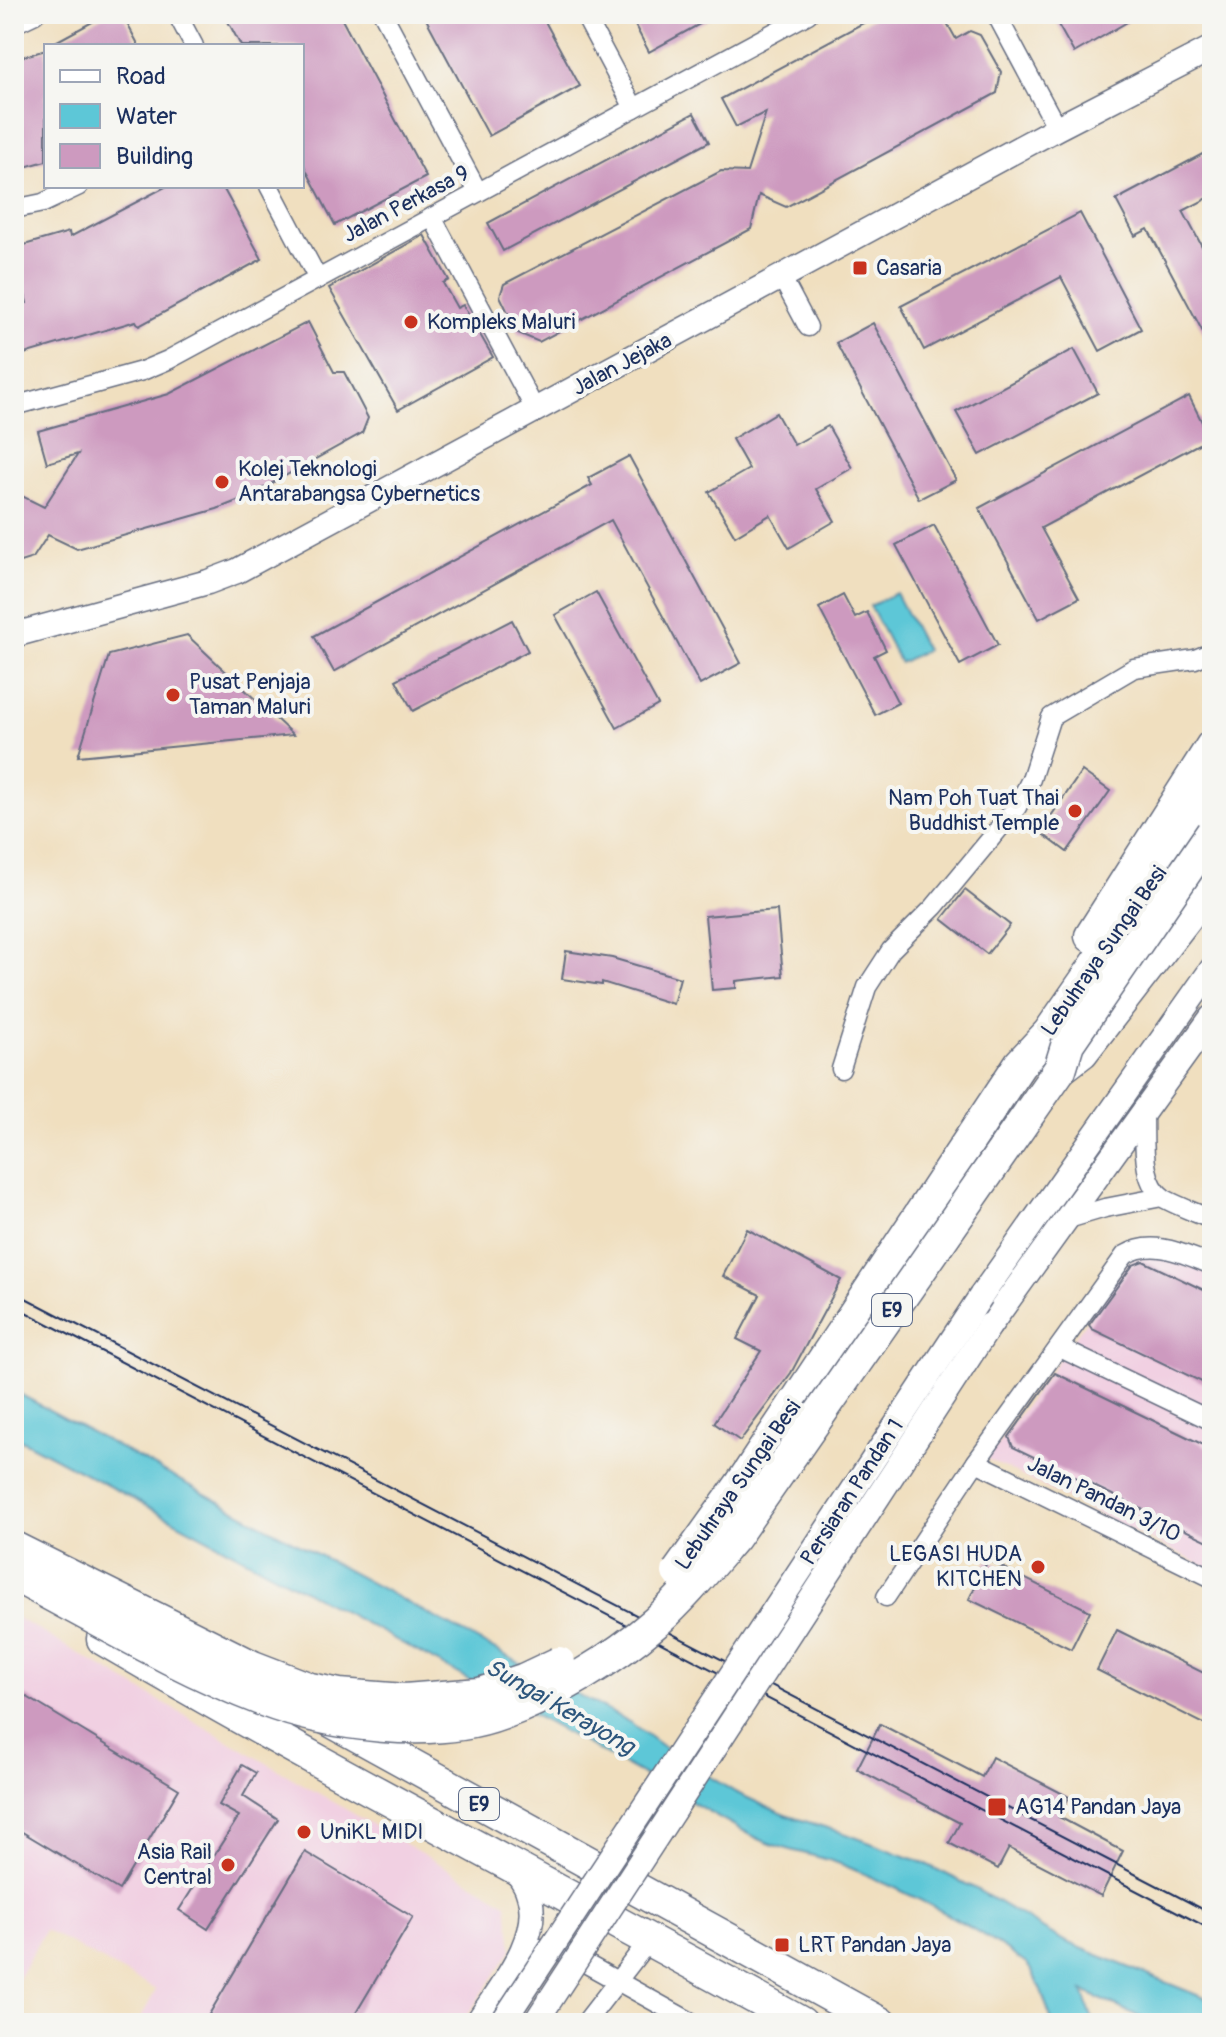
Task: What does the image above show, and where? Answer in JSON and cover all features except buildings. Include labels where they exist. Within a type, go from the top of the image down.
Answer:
[{"type":"highway","points":[[1020,1064],[1035,1024],[1212,746]]},
{"type":"highway","name":"Lebuhraya Sungai Besi","points":[[14,1548],[253,1667],[310,1689],[339,1695],[405,1700],[480,1694],[523,1680],[568,1659],[642,1605],[674,1577],[692,1553],[751,1470],[1020,1064],[1049,1033],[1212,792]]},
{"type":"highway","name":"Lebuhraya Sungai Besi","points":[[14,1575],[221,1682],[264,1700],[322,1718],[400,1727],[452,1724],[499,1715],[561,1687],[656,1622],[734,1537],[1060,1069],[1068,1043],[1212,833]]},
{"type":"highway","points":[[1060,1069],[1082,1052],[1212,884]]},
{"type":"highway","name":"E9","points":[[14,1541],[424,1774],[880,2023]]},
{"type":"highway","name":"E9","points":[[14,1587],[255,1728],[327,1764],[801,2023]]},
{"type":"street","points":[[14,24],[35,14]]},
{"type":"street","points":[[177,14],[193,44]]},
{"type":"street","points":[[383,14],[478,192]]},
{"type":"street","points":[[584,14],[634,108]]},
{"type":"street","points":[[996,14],[1057,128]]},
{"type":"street","name":"Jalan Perkasa 9","points":[[14,406],[142,371],[168,360],[800,16]]},
{"type":"street","name":"Jalan Jejaka","points":[[14,635],[208,582],[237,571],[1057,128],[1212,48]]},
{"type":"street","points":[[14,209],[43,203],[75,188]]},
{"type":"street","points":[[270,188],[318,279]]},
{"type":"street","points":[[432,217],[536,411]]},
{"type":"street","points":[[782,278],[808,327]]},
{"type":"street","points":[[841,1069],[867,987],[891,950],[934,907],[1017,807],[1031,779],[1051,717],[1134,668],[1195,659],[1212,652]]},
{"type":"street","name":"Persiaran Pandan 1","points":[[502,2023],[981,1296],[1212,969]]},
{"type":"street","name":"Persiaran Pandan 1","points":[[535,2023],[990,1325],[1212,1017]]},
{"type":"street","points":[[1144,1115],[1146,1164],[1162,1197]]},
{"type":"street","points":[[1068,1219],[1162,1197],[1212,1220]]},
{"type":"street","points":[[886,1597],[976,1462],[1125,1255],[1136,1248],[1167,1248],[1212,1265]]},
{"type":"street","points":[[1060,1348],[1212,1421]]},
{"type":"street","name":"Jalan Pandan 3/10","points":[[976,1462],[1212,1578]]},
{"type":"street","points":[[477,2023],[521,1954],[532,1910],[528,1891],[516,1870]]},
{"type":"street","points":[[585,2023],[650,1939]]},
{"type":"street","points":[[521,1954],[539,1948],[565,1952],[693,2023]]},
{"type":"shaded area","points":[[1154,1254],[1212,1273],[1212,1570],[987,1459],[1131,1259]]},
{"type":"shaded area","points":[[14,1616],[507,1903],[512,1950],[462,2023],[138,2023],[156,1990],[45,1930],[14,1986]]},
{"type":"water","points":[[896,593],[926,650],[900,663],[870,606]]},
{"type":"water","name":"Sungai Kerayong","points":[[14,1391],[631,1723],[680,1759],[735,1792],[785,1815],[926,1864],[1066,1942],[1212,2001],[1212,2023],[1153,2023],[1083,1991],[1094,2023],[1053,2023],[1029,1967],[982,1934],[867,1875],[751,1835],[384,1633],[14,1436]]},
{"type":"tram line","points":[[14,1292],[1212,1914]]},
{"type":"tram line","points":[[14,1306],[1212,1930]]},
{"type":"place","name":"Casaria","points":[[860,268]]},
{"type":"place","name":"Kompleks Maluri","points":[[411,322]]},
{"type":"place","name":"Kolej Teknologi Antarabangsa Cybernetics","points":[[222,482]]},
{"type":"place","name":"Pusat Penjaja Taman Maluri","points":[[173,695]]},
{"type":"place","name":"Nam Poh Tuat Thai Buddhist Temple","points":[[1075,811]]},
{"type":"place","name":"LEGASI HUDA KITCHEN","points":[[1038,1567]]},
{"type":"place","name":"AG14 Pandan Jaya","points":[[997,1807]]},
{"type":"place","name":"UniKL MIDI","points":[[304,1832]]},
{"type":"place","name":"Asia Rail Central","points":[[228,1865]]},
{"type":"place","name":"LRT Pandan Jaya","points":[[782,1945]]}]
